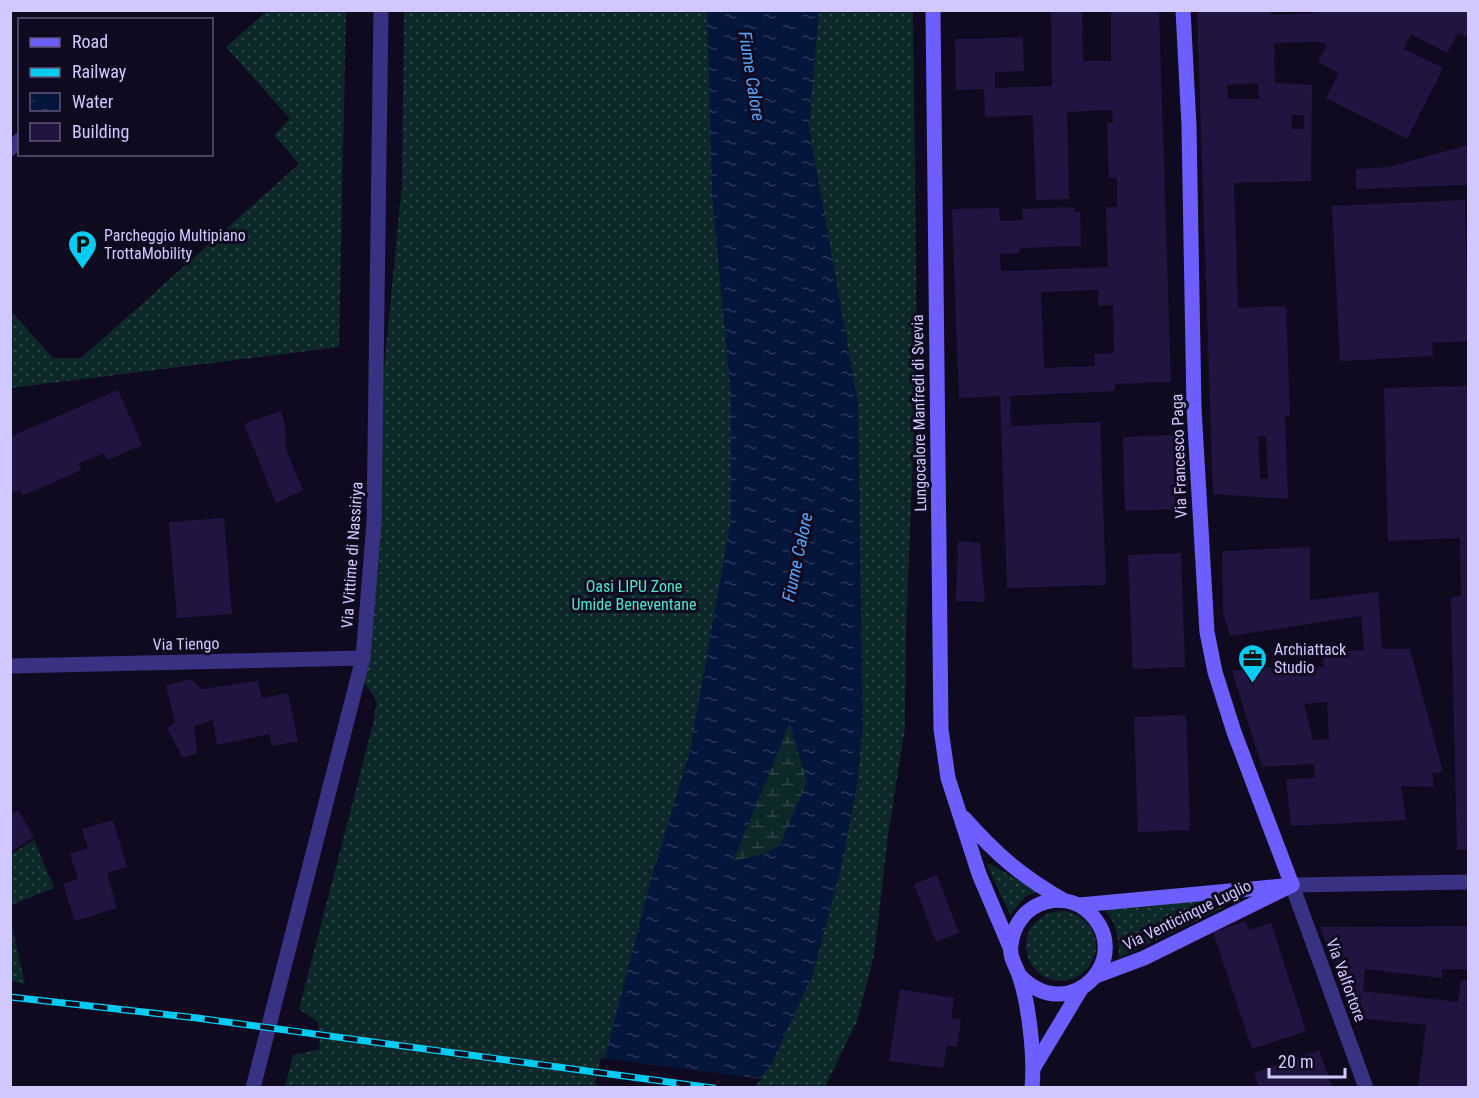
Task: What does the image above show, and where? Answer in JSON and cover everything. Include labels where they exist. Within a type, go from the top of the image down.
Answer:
[{"type":"street","name":"Via Vittime di Nassiriya","points":[[253,1088],[363,658],[374,522],[381,10]]},
{"type":"street","name":"Lungocalore Manfredi di Svevia","points":[[933,10],[941,729],[948,778],[979,874],[1010,946]]},
{"type":"street","name":"Via Francesco Paga","points":[[1183,10],[1189,126],[1194,408],[1207,632],[1215,672],[1234,732],[1292,885]]},
{"type":"street","name":"Via Tiengo","points":[[10,666],[363,658]]},
{"type":"street","name":"Lungocalore Manfredi di Svevia","points":[[960,813],[994,852],[1020,874],[1063,900]]},
{"type":"street","name":"Via Venticinque Luglio","points":[[1080,906],[1292,885],[1468,882]]},
{"type":"street","name":"Via Venticinque Luglio","points":[[1096,976],[1144,958],[1292,885]]},
{"type":"street","name":"Via Valfortore","points":[[1292,885],[1366,1088]]},
{"type":"street","points":[[1034,1067],[1081,989],[1096,976],[1103,962],[1105,945],[1097,922],[1080,906],[1063,900],[1047,901],[1033,908],[1021,918],[1013,931],[1010,946],[1012,962],[1028,985],[1047,994],[1068,994],[1081,989]]},
{"type":"street","points":[[1019,975],[1034,1067],[1032,1088]]},
{"type":"green space","points":[[268,10],[346,11],[339,347],[11,388],[11,311],[53,358],[81,358],[299,164],[274,135],[290,119],[226,47]]},
{"type":"green space","name":"Oasi LIPU Zone Umide Beneventane","points":[[404,11],[913,11],[917,355],[906,631],[905,728],[888,836],[874,956],[857,1021],[825,1087],[285,1086],[293,1055],[320,1049],[318,1022],[299,1009],[377,701],[355,669],[402,183]]},
{"type":"green space","points":[[791,722],[807,782],[780,845],[765,854],[732,861]]},
{"type":"green space","points":[[34,840],[54,888],[11,905],[11,854]]},
{"type":"green space","points":[[987,864],[1038,891],[1025,897],[1010,915]]},
{"type":"green space","points":[[1225,899],[1227,904],[1221,909],[1119,958],[1113,921],[1098,903]]},
{"type":"green space","points":[[1068,911],[1081,917],[1090,926],[1094,932],[1096,946],[1094,960],[1086,971],[1075,979],[1054,981],[1036,971],[1028,960],[1026,939],[1036,921],[1047,913]]},
{"type":"green space","points":[[11,922],[25,984],[11,981]]},
{"type":"water","name":"Fiume Calore","points":[[707,11],[819,11],[809,128],[858,402],[863,726],[857,786],[841,868],[813,974],[770,1067],[749,1087],[597,1088],[651,880],[690,751],[731,519],[731,397],[712,193]],"holes":[[[790,723],[807,782],[780,845],[765,854],[733,861]]]},
{"type":"pier","points":[[601,1058],[762,1079],[753,1088],[619,1088],[595,1084]]},
{"type":"building","points":[[1051,10],[1082,10],[1083,61],[1111,61],[1111,10],[1159,10],[1171,382],[1115,384],[1115,391],[1010,396],[1011,426],[1100,422],[1106,585],[1007,588],[1000,396],[959,398],[952,209],[999,208],[1000,221],[1023,220],[1022,209],[1074,207],[1074,212],[1080,212],[1081,246],[1019,248],[1019,253],[1000,254],[1001,271],[1108,267],[1106,207],[1117,207],[1117,178],[1109,178],[1107,123],[1113,123],[1112,110],[1067,112],[1069,199],[1036,200],[1033,115],[985,117],[984,89],[956,90],[955,39],[1023,37],[1024,71],[995,72],[995,88],[1052,86]],"holes":[[[1098,290],[1098,306],[1113,305],[1114,353],[1094,354],[1095,366],[1044,368],[1041,292]]]},
{"type":"building","points":[[1197,10],[1271,10],[1271,15],[1313,13],[1314,10],[1468,10],[1468,38],[1458,33],[1447,53],[1411,34],[1404,49],[1443,68],[1407,139],[1326,98],[1339,73],[1318,62],[1327,45],[1320,42],[1274,43],[1275,83],[1312,85],[1311,181],[1234,183],[1238,308],[1286,306],[1290,416],[1285,416],[1288,499],[1213,494]],"holes":[[[1258,83],[1259,99],[1228,99],[1227,85]],[[1292,115],[1304,115],[1304,129],[1291,129]],[[1266,436],[1268,478],[1260,479],[1258,437]]]},
{"type":"building","points":[[1468,145],[1468,185],[1356,189],[1356,169],[1389,167]]},
{"type":"building","points":[[1465,200],[1468,341],[1432,343],[1433,356],[1340,361],[1332,206]]},
{"type":"building","points":[[1468,386],[1468,850],[1457,850],[1451,597],[1461,596],[1460,538],[1388,541],[1384,388]]},
{"type":"building","points":[[118,390],[142,445],[108,460],[104,453],[78,464],[81,470],[22,496],[20,490],[10,494],[10,437]]},
{"type":"building","points":[[281,411],[285,425],[286,449],[303,490],[276,503],[244,424]]},
{"type":"building","points":[[1178,435],[1180,509],[1125,511],[1123,437]]},
{"type":"building","points":[[224,518],[232,614],[177,618],[169,522]]},
{"type":"building","points":[[958,541],[980,543],[985,602],[956,601]]},
{"type":"building","points":[[1310,547],[1310,600],[1378,592],[1382,649],[1410,649],[1443,772],[1432,773],[1434,787],[1401,786],[1406,820],[1291,826],[1286,779],[1315,778],[1314,764],[1262,767],[1232,671],[1293,665],[1295,668],[1324,667],[1322,653],[1364,650],[1361,616],[1230,636],[1223,612],[1222,551]],"holes":[[[1327,702],[1329,739],[1313,740],[1304,704]]]},
{"type":"building","points":[[1181,553],[1185,667],[1133,669],[1128,555]]},
{"type":"building","points":[[190,679],[202,689],[258,681],[262,698],[288,693],[298,741],[272,746],[269,734],[217,745],[213,720],[194,726],[197,753],[183,758],[167,728],[175,723],[166,686]]},
{"type":"building","points":[[1186,715],[1190,830],[1138,832],[1134,717]]},
{"type":"building","points":[[18,810],[34,837],[10,853],[10,814]]},
{"type":"building","points":[[113,820],[127,867],[107,873],[117,908],[75,921],[63,884],[78,879],[70,854],[88,848],[82,829]]},
{"type":"building","points":[[937,875],[959,933],[936,942],[914,884]]},
{"type":"building","points":[[1246,921],[1249,930],[1271,923],[1306,1031],[1252,1049],[1213,932]]},
{"type":"building","points":[[1468,926],[1468,970],[1442,969],[1442,978],[1365,969],[1363,991],[1458,1002],[1461,980],[1468,981],[1468,1088],[1418,1088],[1426,1025],[1356,1018],[1320,927]]},
{"type":"building","points":[[900,989],[954,998],[951,1018],[961,1020],[957,1047],[947,1046],[943,1068],[889,1061]]},
{"type":"building","points":[[1319,1050],[1333,1088],[1259,1088],[1254,1073]]},
{"type":"railway","points":[[10,997],[197,1018],[713,1088]]},
{"type":"place","name":"Parcheggio Multipiano TrottaMobility","points":[[83,270]]},
{"type":"place","name":"Archiattack Studio","points":[[1253,684]]}]
